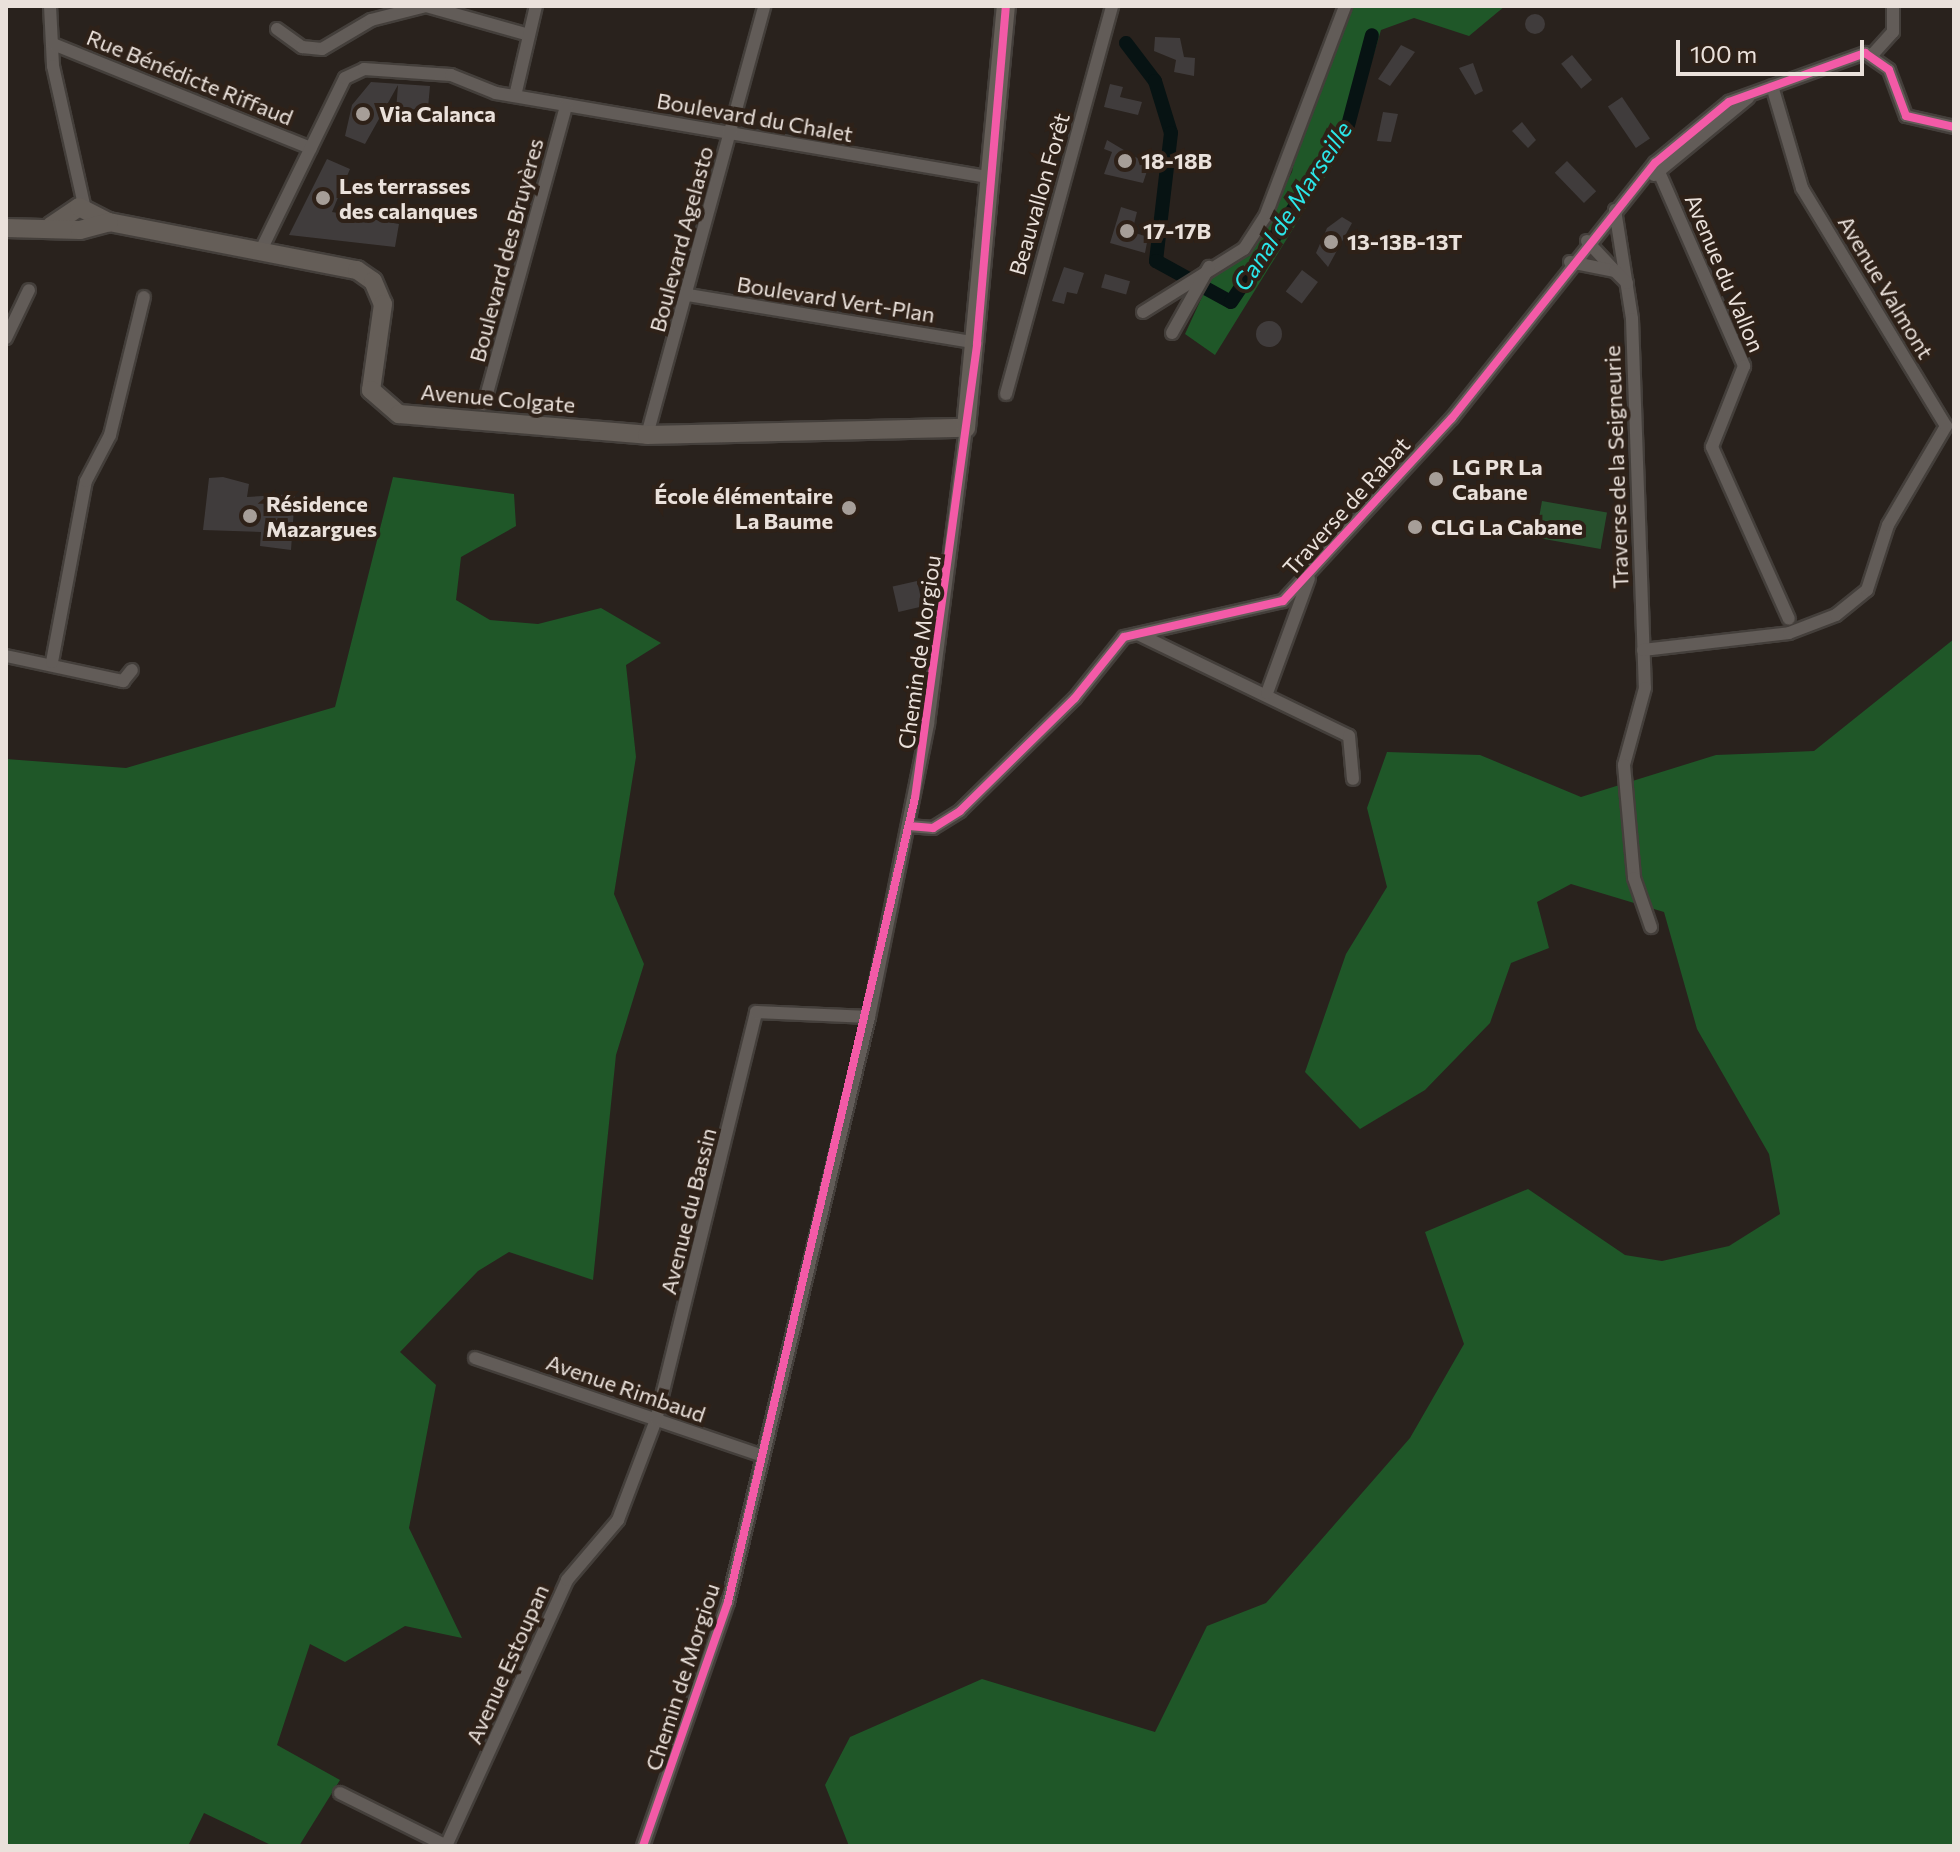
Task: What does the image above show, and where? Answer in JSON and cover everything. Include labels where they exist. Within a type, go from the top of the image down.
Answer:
[{"type":"street","points":[[50,6],[53,44],[78,187],[79,217]]},
{"type":"street","points":[[277,29],[302,47],[322,49],[371,20],[426,6],[529,35]]},
{"type":"street","points":[[515,96],[536,6]]},
{"type":"street","name":"Boulevard Agelasto","points":[[647,435],[688,295],[764,6]]},
{"type":"street","name":"Chemin de Morgiou","points":[[643,1846],[707,1673],[869,1017],[909,826],[977,343],[988,177],[1006,6]]},
{"type":"street","name":"Beauvallon Forêt","points":[[1006,394],[1112,6]]},
{"type":"street","points":[[1143,312],[1209,267],[1244,249],[1265,217],[1345,6]]},
{"type":"street","points":[[1615,271],[1570,262],[1633,190],[1709,115],[1757,91],[1841,57],[1873,54],[1893,32],[1893,6]]},
{"type":"street","name":"Rue Bénédicte Riffaud","points":[[53,44],[311,148]]},
{"type":"street","points":[[1873,54],[1889,70],[1906,116],[1954,127]]},
{"type":"street","name":"Boulevard du Chalet","points":[[311,148],[354,70],[451,75],[515,96],[566,106],[988,177]]},
{"type":"street","name":"Avenue Valmont","points":[[1643,650],[1789,633],[1812,626],[1867,590],[1888,525],[1946,426],[1802,188],[1772,86]]},
{"type":"street","name":"Boulevard des Bruyères","points":[[484,404],[566,106]]},
{"type":"street","points":[[261,250],[311,148]]},
{"type":"street","name":"Avenue du Vallon","points":[[1657,166],[1707,295],[1744,366],[1712,447],[1789,619]]},
{"type":"street","name":"Traverse de la Seigneurie","points":[[1615,210],[1627,283],[1645,688],[1624,765],[1634,878],[1651,927]]},
{"type":"street","name":"Avenue Colgate","points":[[6,228],[51,226],[79,217],[357,270],[373,281],[383,304],[371,390],[386,408],[647,435],[966,428]]},
{"type":"street","points":[[1587,241],[1627,283]]},
{"type":"street","name":"Traverse de Rabat","points":[[909,826],[933,828],[960,811],[1075,698],[1112,646],[1138,634],[1268,608],[1310,575],[1452,418],[1570,262]]},
{"type":"street","points":[[1172,333],[1209,267]]},
{"type":"street","points":[[6,338],[29,290]]},
{"type":"street","name":"Boulevard Vert-Plan","points":[[688,295],[977,343]]},
{"type":"street","points":[[52,662],[86,481],[110,435],[144,297]]},
{"type":"street","points":[[1267,693],[1310,575]]},
{"type":"street","points":[[1138,634],[1267,693],[1349,736],[1353,779]]},
{"type":"street","points":[[6,656],[52,662],[123,681],[132,670]]},
{"type":"street","name":"Avenue du Bassin","points":[[656,1420],[756,1012],[869,1017]]},
{"type":"street","name":"Avenue Rimbaud","points":[[475,1358],[763,1456]]},
{"type":"street","name":"Avenue Estoupan","points":[[447,1846],[567,1580],[618,1520],[656,1420]]},
{"type":"street","points":[[340,1793],[420,1840],[447,1846]]},
{"type":"green space","points":[[1354,6],[1505,6],[1469,36],[1414,18],[1381,30],[1348,140],[1215,355],[1185,334],[1213,273],[1249,256],[1292,172],[1300,133]]},
{"type":"green space","points":[[393,477],[514,494],[516,526],[461,557],[456,600],[490,620],[538,624],[601,608],[661,643],[626,665],[636,757],[614,894],[644,964],[616,1055],[593,1280],[509,1252],[478,1271],[400,1352],[436,1385],[409,1528],[462,1638],[405,1626],[345,1662],[310,1644],[277,1745],[340,1780],[299,1846],[273,1846],[204,1813],[188,1846],[6,1846],[6,759],[126,768],[335,707]]},
{"type":"green space","points":[[1542,501],[1607,512],[1601,549],[1536,537]]},
{"type":"green space","points":[[1954,639],[1954,1846],[849,1846],[825,1785],[850,1737],[982,1679],[1155,1732],[1207,1626],[1266,1603],[1410,1438],[1464,1344],[1425,1232],[1528,1189],[1625,1255],[1662,1261],[1729,1246],[1780,1214],[1769,1154],[1697,1029],[1664,912],[1571,884],[1537,902],[1549,948],[1511,963],[1490,1023],[1425,1090],[1360,1129],[1305,1072],[1346,954],[1387,887],[1367,808],[1387,752],[1480,755],[1581,797],[1716,755],[1814,751]]},
{"type":"building","points":[[1535,14],[1542,17],[1545,24],[1542,31],[1535,34],[1528,31],[1525,24],[1528,17]]},
{"type":"building","points":[[1155,37],[1180,38],[1184,57],[1195,58],[1194,76],[1174,72],[1176,60],[1154,51]]},
{"type":"building","points":[[1401,45],[1415,52],[1390,86],[1378,79]]},
{"type":"building","points":[[1572,55],[1592,80],[1581,89],[1561,64]]},
{"type":"building","points":[[1473,63],[1483,91],[1475,95],[1459,68]]},
{"type":"building","name":"Via Calanca","points":[[371,82],[430,86],[428,108],[396,111],[398,85],[365,144],[345,136],[352,105]]},
{"type":"building","points":[[1110,84],[1123,87],[1120,97],[1142,102],[1138,115],[1104,107]]},
{"type":"building","points":[[1622,97],[1650,138],[1636,148],[1608,107]]},
{"type":"building","points":[[1383,112],[1398,114],[1391,142],[1377,141]]},
{"type":"building","points":[[1522,122],[1536,140],[1528,148],[1512,131]]},
{"type":"building","name":"18-18B","points":[[1107,140],[1149,165],[1143,183],[1104,174],[1112,152],[1104,149]]},
{"type":"building","name":"Les terrasses des calanques","points":[[327,159],[350,169],[332,212],[399,224],[395,247],[289,235]]},
{"type":"building","points":[[1567,161],[1596,191],[1584,203],[1555,173]]},
{"type":"building","name":"17-17B","points":[[1121,207],[1137,212],[1132,232],[1148,237],[1145,253],[1110,243]]},
{"type":"building","name":"13-13B-13T","points":[[1342,217],[1352,223],[1328,267],[1316,253],[1327,228]]},
{"type":"building","points":[[1064,267],[1084,273],[1077,294],[1067,292],[1064,304],[1052,301]]},
{"type":"building","points":[[1302,270],[1318,282],[1302,304],[1286,292]]},
{"type":"building","points":[[1105,274],[1130,281],[1126,295],[1101,287]]},
{"type":"building","points":[[1269,321],[1279,324],[1282,334],[1279,344],[1269,347],[1259,344],[1256,334],[1259,324]]},
{"type":"building","name":"Résidence Mazargues","points":[[223,477],[249,484],[247,497],[295,494],[291,550],[260,546],[261,532],[203,530],[209,478]]},
{"type":"building","points":[[917,581],[923,606],[898,612],[893,587]]},
{"type":"waterway","name":"Canal de Marseille","points":[[1126,43],[1155,81],[1171,133],[1156,261],[1231,302],[1347,129],[1372,35]]},
{"type":"cycle path","points":[[643,1846],[728,1602],[915,798],[977,343],[1006,6]]},
{"type":"cycle path","points":[[909,826],[933,828],[960,811],[1075,698],[1124,637],[1283,601],[1452,418],[1655,163],[1729,102],[1865,53],[1889,70],[1906,116],[1954,127]]},
{"type":"place","name":"Via Calanca","points":[[363,114]]},
{"type":"place","name":"18-18B","points":[[1125,161]]},
{"type":"place","name":"Les terrasses des calanques","points":[[323,198]]},
{"type":"place","name":"17-17B","points":[[1127,231]]},
{"type":"place","name":"13-13B-13T","points":[[1331,242]]},
{"type":"place","name":"LG PR La Cabane","points":[[1436,479]]},
{"type":"place","name":"École élémentaire La Baume","points":[[849,508]]},
{"type":"place","name":"Résidence Mazargues","points":[[250,516]]},
{"type":"place","name":"CLG La Cabane","points":[[1415,527]]}]
